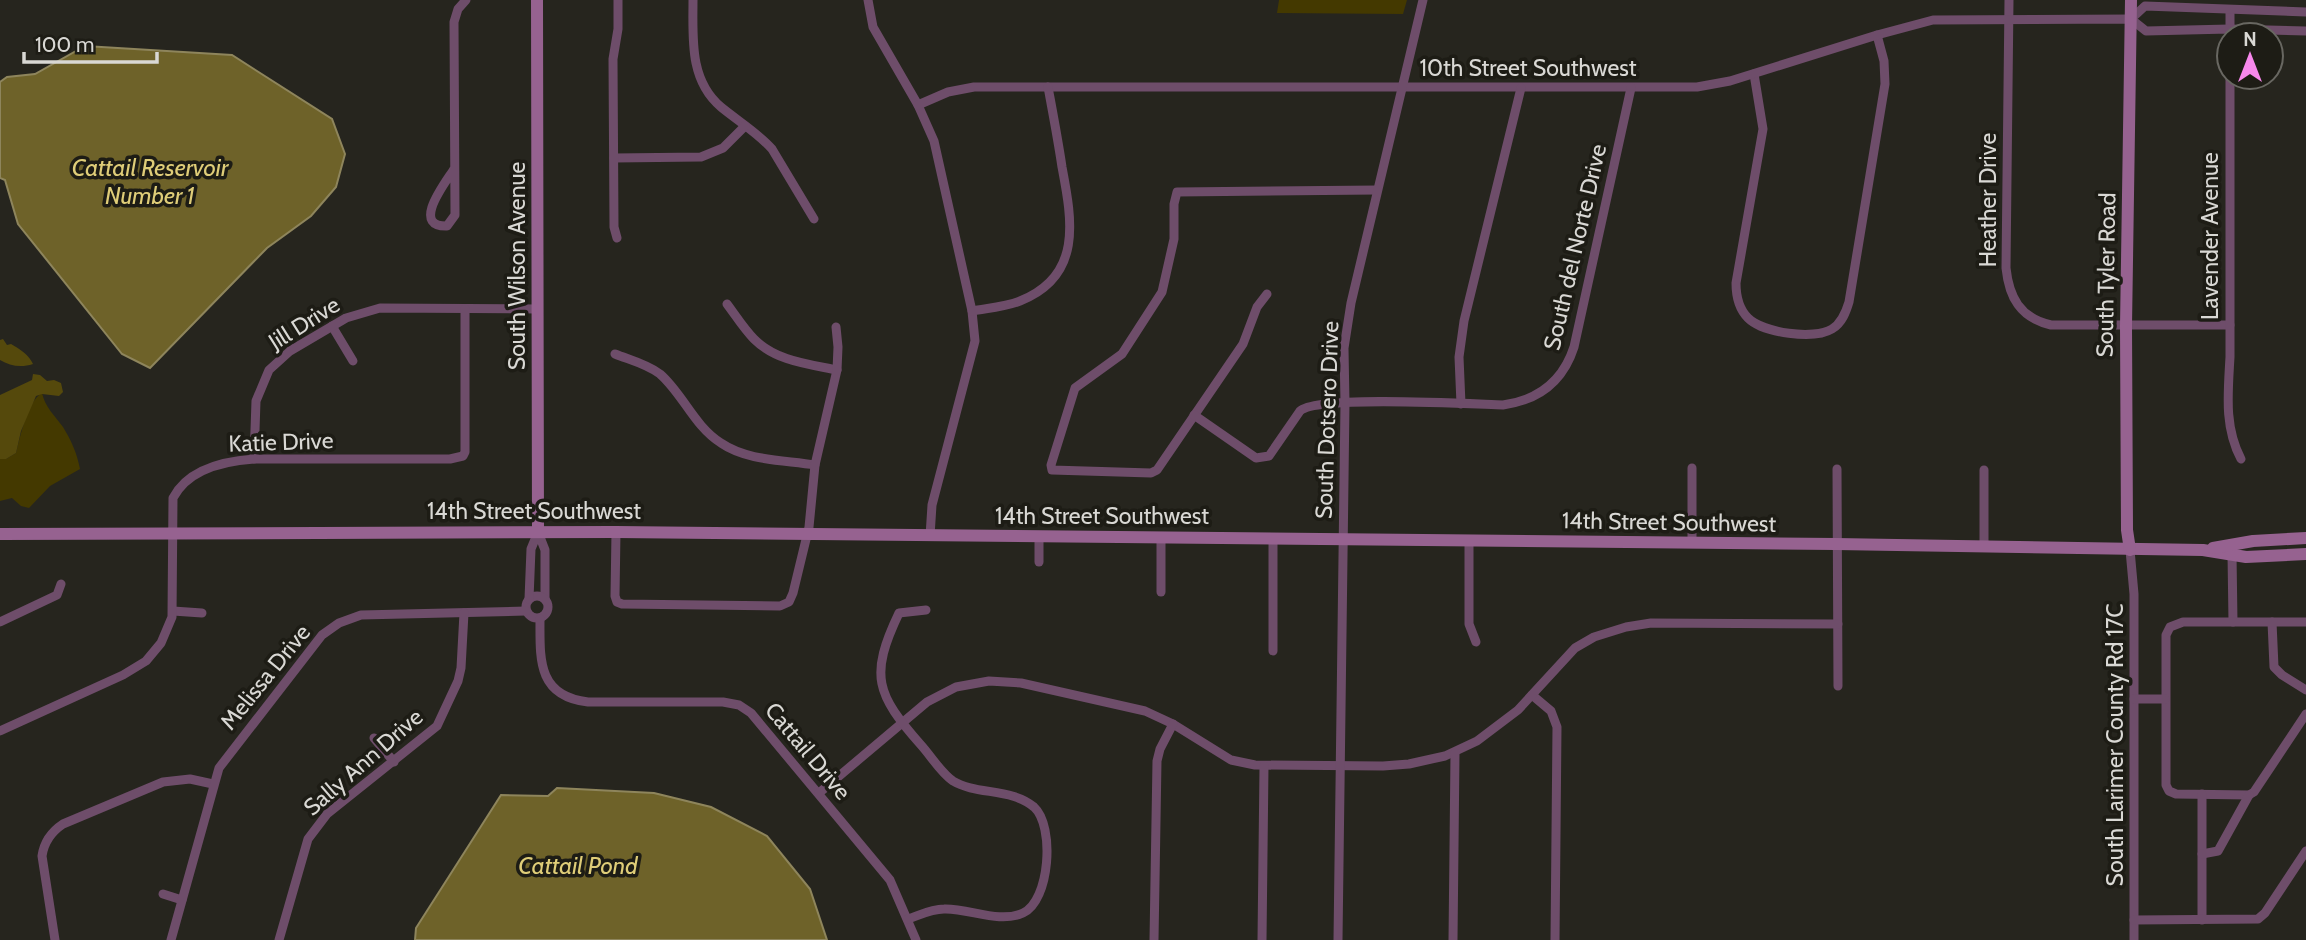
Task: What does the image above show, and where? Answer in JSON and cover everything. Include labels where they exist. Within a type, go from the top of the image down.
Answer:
[{"type":"main road","name":"South Wilson Avenue","points":[[537,0],[538,532]]},
{"type":"main road","name":"South Tyler Road","points":[[2130,550],[2127,530],[2126,326],[2131,0]]},
{"type":"main road","name":"14th Street Southwest","points":[[0,534],[616,532],[1836,544],[2203,550],[2246,557],[2306,554]]},
{"type":"main road","name":"14th Street Southwest","points":[[2203,550],[2253,541],[2306,538]]},
{"type":"street","points":[[454,169],[431,208],[430,216],[434,223],[440,226],[447,226],[454,215],[454,169],[454,22],[458,9],[466,0]]},
{"type":"street","points":[[617,238],[614,227],[613,59],[618,29],[618,0]]},
{"type":"street","points":[[693,0],[693,49],[701,80],[719,106],[772,149],[814,219]]},
{"type":"street","points":[[868,0],[873,27],[918,105],[937,148],[972,311],[975,341],[932,505],[930,536]]},
{"type":"street","name":"South Dotsero Drive","points":[[1338,940],[1345,403],[1343,348],[1351,303],[1423,0]]},
{"type":"street","name":"Heather Drive","points":[[2009,0],[2006,268],[2008,285],[2016,305],[2040,323],[2050,325],[2230,325]]},
{"type":"street","name":"10th Street Southwest","points":[[2131,19],[2145,6],[2306,12]]},
{"type":"street","name":"Lavender Avenue","points":[[2229,21],[2230,10]]},
{"type":"street","name":"10th Street Southwest","points":[[918,105],[948,92],[974,87],[1697,87],[1754,74],[1933,20],[2131,19],[2146,31],[2215,29]]},
{"type":"street","name":"10th Street Southwest","points":[[2285,30],[2306,31]]},
{"type":"street","points":[[1754,74],[1763,129],[1736,283],[1739,304],[1750,320],[1765,328],[1815,335],[1835,327],[1843,318],[1849,302],[1885,84],[1884,61],[1877,35]]},
{"type":"street","points":[[972,311],[1013,303],[1037,292],[1061,266],[1068,250],[1071,216],[1048,87]]},
{"type":"street","points":[[1461,404],[1459,358],[1464,321],[1521,88]]},
{"type":"street","name":"South del Norte Drive","points":[[1194,415],[1256,458],[1265,458],[1304,407],[1345,403],[1503,405],[1528,400],[1548,388],[1565,370],[1578,333],[1631,88]]},
{"type":"street","name":"Lavender Avenue","points":[[2229,91],[2228,408],[2231,442],[2241,459]]},
{"type":"street","points":[[614,158],[701,157],[723,148],[746,126]]},
{"type":"street","points":[[1267,294],[1257,307],[1243,344],[1154,472],[1057,472],[1051,468],[1075,388],[1122,354],[1162,292],[1174,239],[1175,194],[1184,190],[1377,190]]},
{"type":"street","points":[[727,304],[753,338],[771,352],[837,370]]},
{"type":"street","name":"Jill Drive","points":[[254,459],[256,401],[269,370],[290,351],[332,326],[356,314],[380,308],[538,309]]},
{"type":"street","name":"Katie Drive","points":[[0,731],[123,675],[146,662],[161,643],[173,611],[173,498],[184,484],[207,468],[223,462],[254,459],[450,459],[463,456],[465,309]]},
{"type":"street","points":[[332,326],[353,361]]},
{"type":"street","points":[[616,532],[617,602],[627,605],[785,605],[793,593],[808,534],[815,465],[837,370],[836,327]]},
{"type":"street","points":[[615,354],[648,367],[661,376],[705,430],[722,444],[751,455],[815,465]]},
{"type":"street","points":[[1692,468],[1692,543]]},
{"type":"street","points":[[1837,469],[1838,686]]},
{"type":"street","points":[[1984,470],[1984,547]]},
{"type":"street","name":"South Wilson Avenue","points":[[529,599],[531,549],[538,532]]},
{"type":"street","name":"South Wilson Avenue","points":[[538,532],[545,550],[545,600]]},
{"type":"street","points":[[1039,537],[1039,562]]},
{"type":"street","points":[[1161,537],[1161,592]]},
{"type":"street","points":[[1273,539],[1273,651]]},
{"type":"street","points":[[1469,541],[1469,624],[1476,642]]},
{"type":"street","name":"South Larimer County Rd 17C","points":[[2130,550],[2134,594],[2134,940]]},
{"type":"street","points":[[2232,554],[2233,622]]},
{"type":"street","points":[[0,622],[57,595],[61,584]]},
{"type":"street","points":[[538,596],[545,600],[548,611],[540,618],[530,617],[526,611],[529,599],[538,596]]},
{"type":"street","points":[[908,919],[942,909],[1007,917],[1028,910],[1044,885],[1044,823],[1033,806],[1018,798],[953,781],[902,724],[886,701],[882,690],[881,663],[889,634],[899,613],[926,610]]},
{"type":"street","points":[[173,611],[202,613]]},
{"type":"street","name":"Melissa Drive","points":[[171,940],[213,784],[224,760],[302,658],[330,628],[349,619],[374,614],[526,611]]},
{"type":"street","name":"Sally Ann Drive","points":[[279,940],[300,862],[313,830],[327,814],[437,726],[449,706],[461,668],[464,613]]},
{"type":"street","name":"Cattail Drive","points":[[540,618],[542,670],[546,678],[571,699],[588,702],[723,702],[738,705],[757,718],[890,880],[916,940]]},
{"type":"street","points":[[2249,795],[2176,794],[2166,785],[2166,635],[2170,627],[2183,622],[2306,622]]},
{"type":"street","points":[[2272,622],[2274,667],[2306,690]]},
{"type":"street","points":[[818,793],[927,702],[945,691],[965,684],[999,681],[1021,683],[1145,711],[1231,760],[1264,766],[1409,764],[1455,753],[1497,727],[1532,695],[1575,648],[1594,637],[1651,623],[1839,624]]},
{"type":"street","points":[[1532,695],[1551,711],[1557,727],[1555,940]]},
{"type":"street","points":[[2134,699],[2165,699]]},
{"type":"street","points":[[2202,855],[2218,851],[2249,795],[2254,792],[2306,714]]},
{"type":"street","points":[[1154,940],[1157,761],[1172,724]]},
{"type":"street","points":[[374,738],[394,762]]},
{"type":"street","points":[[1453,940],[1455,753]]},
{"type":"street","points":[[1262,940],[1264,766]]},
{"type":"street","points":[[55,940],[42,856],[43,848],[51,834],[63,824],[163,782],[190,779],[213,784]]},
{"type":"street","points":[[2202,794],[2202,920]]},
{"type":"street","points":[[2134,920],[2258,919],[2265,913],[2306,852]]},
{"type":"street","points":[[163,894],[182,900]]},
{"type":"shaded area","points":[[1279,0],[1407,0],[1403,14],[1277,13]]},
{"type":"shaded area","points":[[3,339],[7,345],[11,344],[24,352],[33,364],[16,366],[0,360],[0,340]]},
{"type":"shaded area","points":[[33,374],[40,375],[47,381],[61,383],[63,392],[59,396],[36,396],[21,431],[16,453],[6,459],[0,459],[0,395],[32,380]]},
{"type":"shaded area","points":[[42,393],[71,442],[80,469],[50,486],[29,508],[21,506],[12,498],[0,501],[0,459],[6,459],[16,453],[29,411]]},
{"type":"water","name":"Cattail Reservoir Number 1","points":[[85,46],[232,55],[332,119],[345,154],[336,187],[311,216],[267,248],[150,368],[122,354],[18,224],[5,180],[0,178],[0,82],[7,77],[35,74]]},
{"type":"water","name":"Cattail Pond","points":[[557,788],[654,793],[711,807],[767,836],[810,889],[827,940],[415,940],[416,928],[501,795],[548,796]]}]
